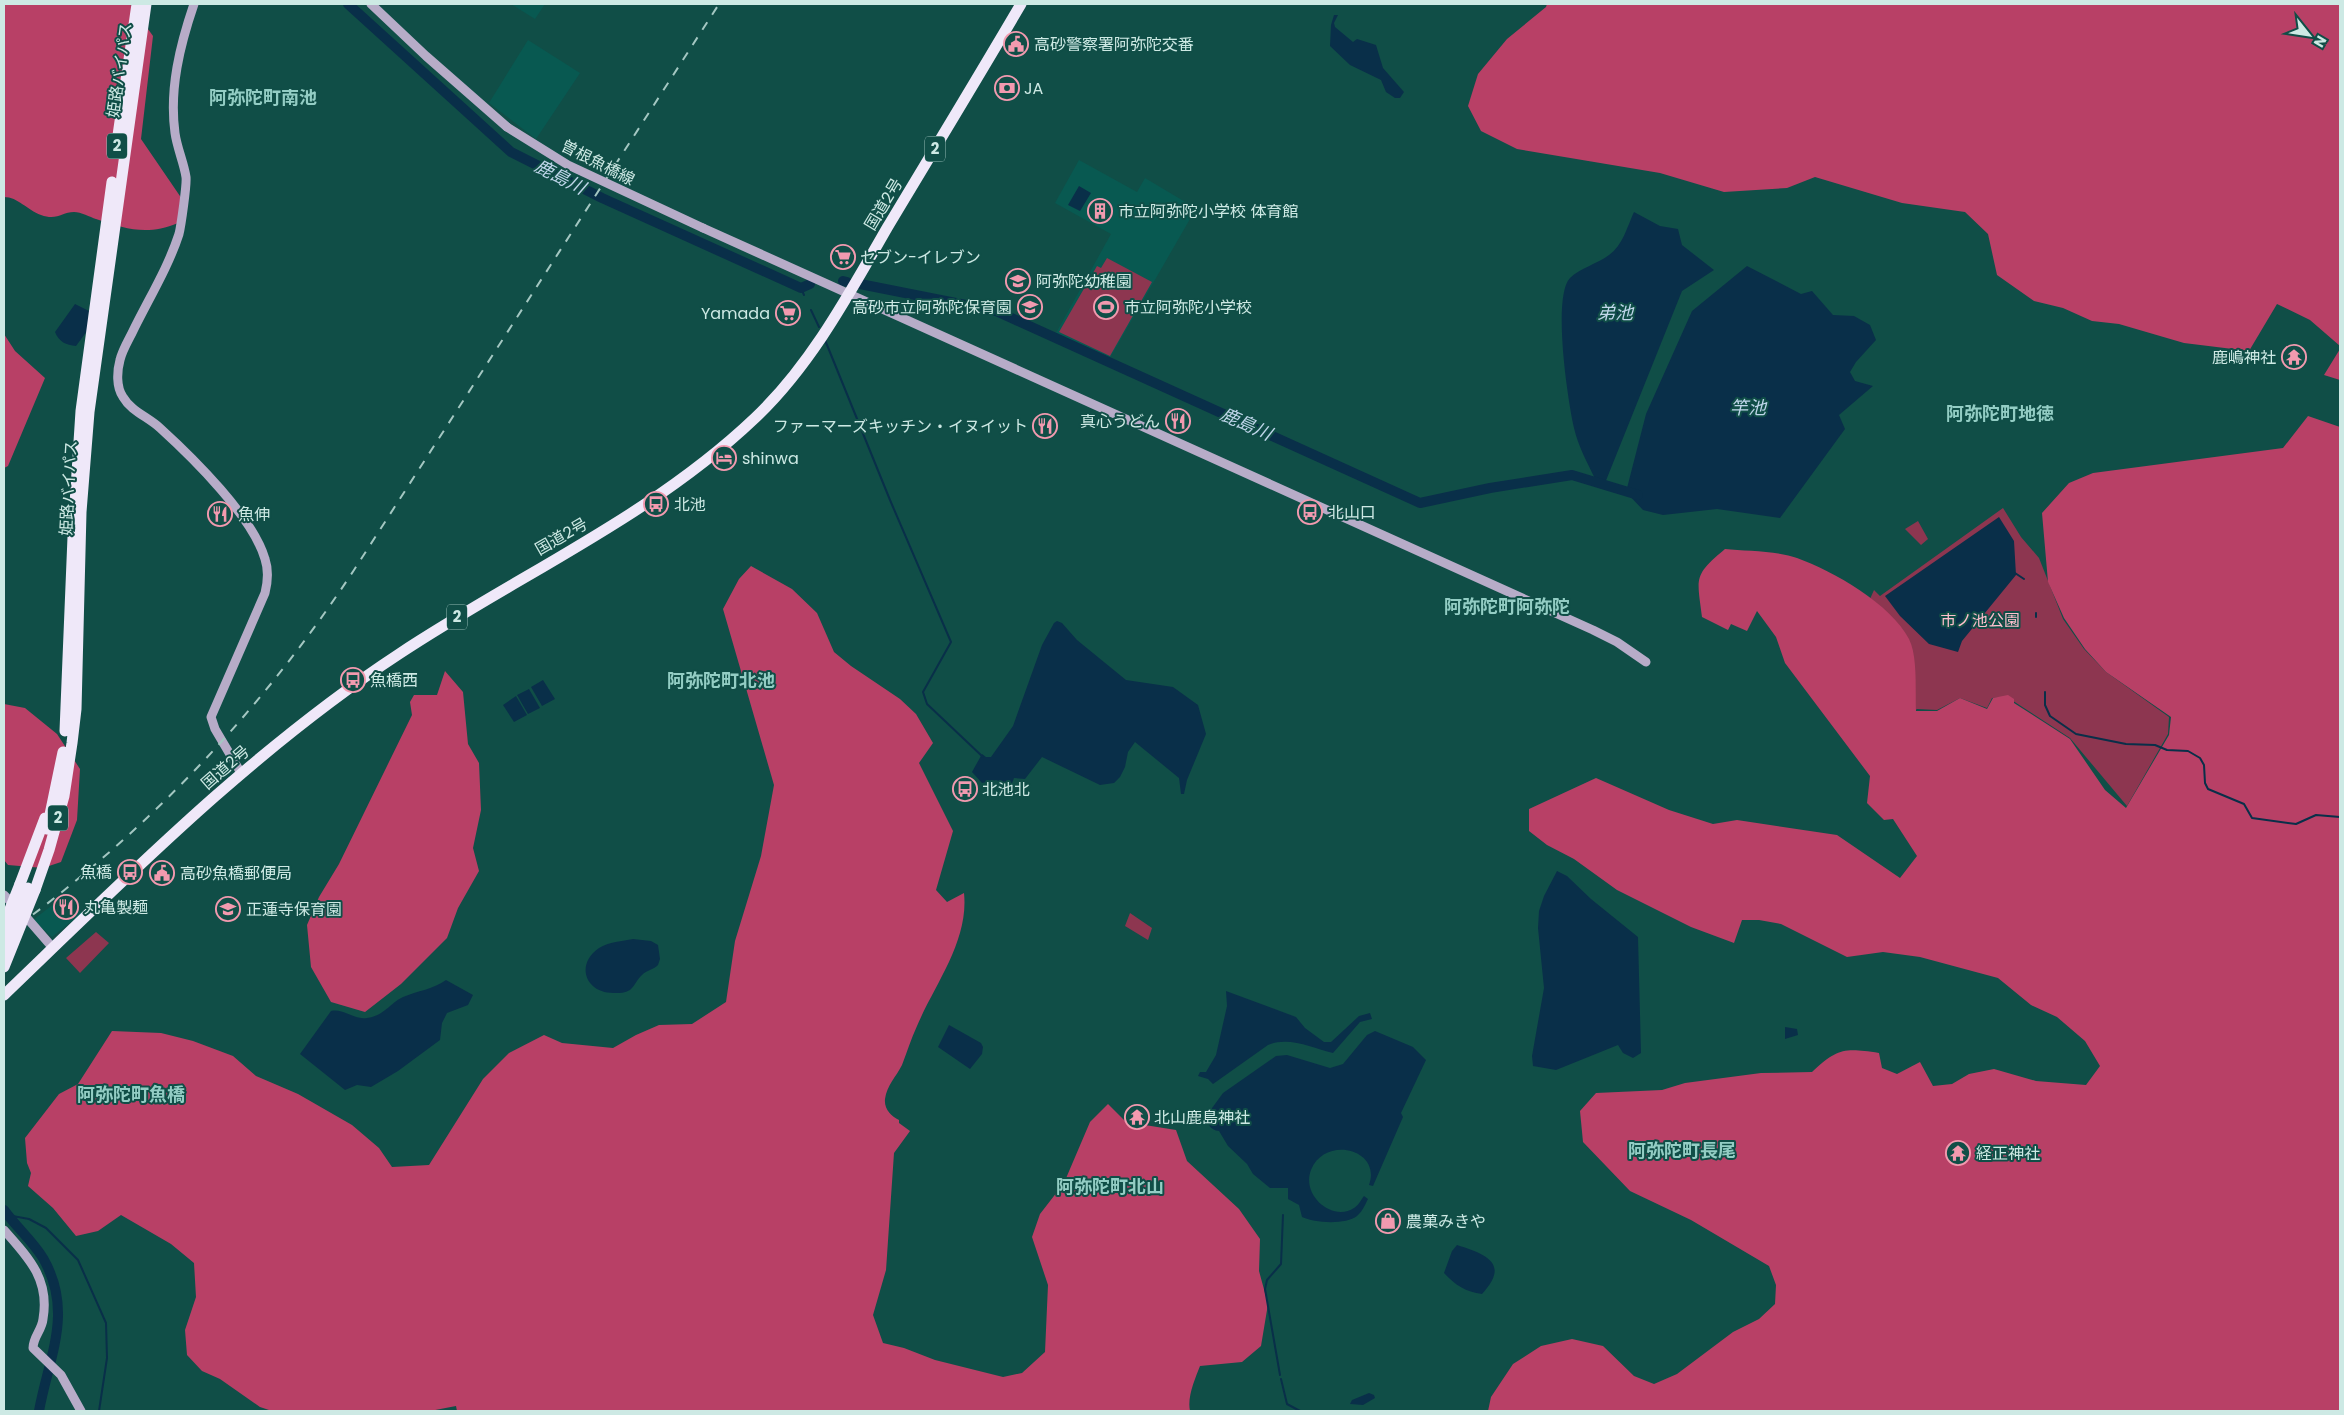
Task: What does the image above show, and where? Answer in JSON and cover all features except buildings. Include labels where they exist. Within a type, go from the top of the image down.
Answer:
[{"type":"highway","name":"姫路バイパス","points":[[4,967],[48,827],[66,746],[75,605],[78,499],[85,412],[138,27],[137,4]]},
{"type":"highway","name":"姫路バイパス","points":[[138,27],[146,4]]},
{"type":"highway","name":"国道2号","points":[[4,995],[51,947],[78,925],[241,773],[342,693],[398,654],[506,586],[627,518],[689,474],[769,404],[810,353],[1021,4]]},
{"type":"highway","name":"姫路バイパス","points":[[4,946],[28,887]]},
{"type":"highway","points":[[4,924],[28,887]]},
{"type":"highway","points":[[4,984],[51,947]]},
{"type":"street","points":[[194,4],[181,43],[175,78],[175,134],[186,177],[179,232],[166,265],[120,358],[118,374],[122,396],[132,408],[157,426],[192,457],[227,498],[246,524],[259,543],[266,561],[268,578],[265,593],[211,717],[215,729],[241,773]]},
{"type":"street","name":"曽根魚橋線","points":[[370,4],[474,100],[507,127],[568,165],[847,294],[1593,630],[1617,642],[1646,662]]},
{"type":"street","points":[[4,895],[27,918],[51,947]]},
{"type":"street","points":[[4,1230],[26,1253],[37,1271],[41,1284],[45,1310],[43,1324],[33,1344],[37,1354],[61,1375],[81,1411]]},
{"type":"shaded area","points":[[4,4],[130,4],[153,36],[141,139],[182,199],[178,223],[156,229],[137,230],[117,226],[77,212],[47,217],[36,213],[14,199],[4,197]]},
{"type":"shaded area","points":[[511,4],[545,4],[535,19]]},
{"type":"shaded area","points":[[1547,4],[2340,4],[2340,346],[2310,320],[2277,304],[2249,351],[2184,343],[2119,324],[2092,321],[2063,308],[2034,301],[1997,275],[1988,234],[1965,212],[1902,203],[1815,177],[1787,188],[1724,192],[1660,173],[1517,149],[1481,131],[1468,106],[1478,74],[1507,39],[1546,7]]},
{"type":"shaded area","points":[[528,40],[580,73],[536,139],[489,103]]},
{"type":"shaded area","name":"市立阿弥陀小学校","points":[[1079,160],[1137,192],[1145,178],[1192,206],[1194,212],[1110,358],[1056,333],[1111,234],[1055,203]]},
{"type":"shaded area","points":[[4,334],[15,351],[45,378],[8,466],[4,468]]},
{"type":"shaded area","points":[[2340,349],[2340,380],[2324,375]]},
{"type":"shaded area","points":[[2308,416],[2340,427],[2340,1411],[1488,1411],[1491,1397],[1513,1364],[1541,1346],[1572,1339],[1603,1346],[1634,1376],[1654,1384],[1677,1374],[1733,1332],[1759,1319],[1775,1304],[1776,1285],[1769,1266],[1691,1220],[1630,1191],[1583,1142],[1580,1111],[1596,1093],[1662,1090],[1685,1083],[1761,1073],[1812,1072],[1835,1054],[1849,1050],[1879,1053],[1882,1068],[1897,1074],[1920,1062],[1933,1086],[1952,1084],[1969,1074],[1994,1069],[2036,1081],[2086,1085],[2100,1066],[2085,1041],[2057,1017],[2031,1005],[1998,978],[1920,957],[1883,952],[1847,957],[1781,924],[1759,920],[1742,920],[1734,943],[1691,927],[1617,890],[1574,859],[1547,845],[1529,831],[1529,809],[1596,778],[1669,810],[1713,824],[1737,820],[1837,835],[1900,878],[1917,856],[1893,819],[1884,820],[1867,803],[1870,776],[1785,663],[1776,637],[1757,611],[1747,631],[1731,624],[1728,630],[1702,617],[1699,585],[1702,572],[1707,565],[1725,549],[1772,553],[1797,558],[1844,580],[1889,613],[1909,639],[1915,664],[1916,711],[1937,711],[1960,698],[1987,709],[1993,698],[2008,695],[2014,699],[2014,703],[2070,739],[2105,790],[2126,808],[2169,735],[2171,717],[2106,672],[2085,649],[2064,618],[2048,582],[2042,513],[2069,483],[2093,473],[2283,448]]},
{"type":"shaded area","points":[[751,566],[792,589],[817,613],[834,652],[851,666],[900,699],[916,714],[933,743],[919,763],[953,831],[936,890],[947,902],[964,893],[964,911],[956,945],[924,1010],[902,1065],[888,1089],[885,1099],[889,1112],[910,1131],[894,1153],[886,1270],[873,1315],[883,1343],[904,1348],[935,1360],[1003,1377],[1022,1373],[1045,1352],[1048,1285],[1032,1237],[1040,1214],[1064,1183],[1090,1122],[1108,1104],[1126,1122],[1176,1130],[1187,1161],[1239,1209],[1260,1239],[1259,1271],[1268,1304],[1261,1346],[1242,1362],[1200,1366],[1191,1394],[1190,1411],[457,1411],[456,1406],[430,1411],[272,1411],[260,1407],[220,1379],[202,1371],[187,1355],[185,1330],[196,1297],[194,1263],[171,1244],[121,1215],[98,1231],[76,1236],[53,1208],[28,1186],[31,1173],[27,1163],[25,1138],[59,1094],[78,1084],[112,1031],[161,1033],[193,1041],[233,1056],[256,1076],[298,1094],[352,1125],[379,1148],[392,1167],[429,1165],[483,1079],[509,1053],[544,1035],[562,1043],[613,1048],[659,1025],[692,1024],[726,1002],[735,941],[761,856],[774,785],[723,609],[739,579]]},
{"type":"shaded area","points":[[445,671],[463,692],[468,744],[479,763],[481,810],[473,848],[479,871],[458,908],[447,938],[401,984],[365,1012],[331,1002],[311,967],[307,925],[319,897],[339,864],[412,715],[410,702],[414,695],[437,695]]},
{"type":"shaded area","points":[[4,704],[25,708],[57,734],[80,769],[77,820],[61,862],[43,868],[8,865],[4,860]]},
{"type":"shaded area","points":[[64,896],[82,913],[52,937],[33,920]]},
{"type":"green space","name":"市立阿弥陀小学校","points":[[1107,258],[1152,282],[1110,356],[1059,332],[1097,266],[1101,268]]},
{"type":"green space","name":"市ノ池公園","points":[[2003,508],[2021,537],[2039,558],[2063,619],[2084,649],[2106,672],[2169,717],[2168,734],[2127,806],[2070,738],[2007,697],[1992,698],[1987,708],[1960,698],[1937,710],[1917,709],[1912,712],[1870,599],[1874,590],[1880,596]]},
{"type":"green space","points":[[1918,521],[1928,539],[1921,545],[1905,529]]},
{"type":"green space","points":[[1130,913],[1152,928],[1148,940],[1125,926]]},
{"type":"green space","points":[[96,932],[109,943],[80,973],[66,958]]},
{"type":"water","points":[[1334,15],[1338,15],[1334,23],[1335,27],[1353,42],[1357,39],[1376,45],[1383,68],[1404,92],[1400,98],[1395,98],[1386,92],[1381,80],[1350,65],[1330,46],[1331,25]]},
{"type":"water","points":[[1079,186],[1091,193],[1080,211],[1068,205]]},
{"type":"water","name":"弟池","points":[[1634,212],[1660,226],[1678,229],[1682,245],[1714,270],[1682,291],[1605,483],[1596,481],[1574,428],[1565,374],[1562,306],[1565,289],[1570,278],[1614,251],[1624,235]]},
{"type":"water","name":"竿池","points":[[1747,266],[1801,294],[1812,291],[1833,315],[1854,316],[1870,325],[1876,340],[1856,362],[1850,372],[1855,381],[1873,386],[1839,415],[1845,429],[1780,518],[1717,509],[1663,515],[1643,510],[1626,492],[1646,414],[1692,311]]},
{"type":"water","points":[[75,304],[89,311],[87,331],[76,346],[63,342],[55,332]]},
{"type":"water","points":[[1999,517],[2014,541],[2016,575],[1962,641],[1958,652],[1929,644],[1900,616],[1885,596]]},
{"type":"water","points":[[1057,621],[1062,623],[1077,640],[1126,680],[1173,687],[1198,705],[1206,734],[1187,780],[1184,794],[1181,794],[1179,778],[1135,742],[1128,752],[1125,767],[1120,777],[1114,783],[1100,785],[1042,757],[1025,779],[1014,778],[1011,786],[996,780],[982,783],[972,772],[982,754],[986,757],[991,757],[1013,726],[1042,645]]},
{"type":"water","points":[[543,680],[555,699],[542,706],[531,687]]},
{"type":"water","points":[[529,689],[540,708],[528,714],[517,695]]},
{"type":"water","points":[[516,696],[527,715],[514,722],[503,705]]},
{"type":"water","points":[[1557,871],[1567,876],[1591,899],[1638,937],[1641,1053],[1633,1058],[1623,1053],[1618,1045],[1556,1070],[1533,1066],[1532,1056],[1544,988],[1538,928],[1539,911],[1544,896]]},
{"type":"water","points":[[633,939],[651,941],[658,945],[660,959],[658,965],[644,973],[632,988],[626,992],[605,992],[596,989],[590,983],[586,970],[587,962],[592,955],[599,948],[607,944]]},
{"type":"water","points":[[446,980],[473,995],[468,1005],[447,1013],[442,1023],[440,1040],[398,1071],[371,1087],[357,1085],[345,1090],[300,1054],[331,1011],[340,1011],[362,1018],[373,1017],[403,997],[431,988]]},
{"type":"water","points":[[1226,991],[1296,1017],[1305,1028],[1324,1042],[1331,1042],[1359,1016],[1370,1013],[1372,1019],[1360,1022],[1333,1053],[1292,1042],[1268,1045],[1213,1084],[1208,1079],[1198,1076],[1200,1072],[1206,1072],[1216,1055],[1227,1006]]},
{"type":"water","points":[[949,1025],[981,1043],[983,1047],[982,1054],[970,1069],[938,1047]]},
{"type":"water","points":[[1785,1027],[1797,1029],[1798,1035],[1785,1039]]},
{"type":"water","points":[[1375,1031],[1413,1047],[1426,1060],[1401,1113],[1403,1117],[1373,1186],[1369,1185],[1371,1173],[1367,1163],[1360,1155],[1350,1151],[1339,1150],[1328,1153],[1318,1159],[1311,1170],[1309,1180],[1311,1189],[1321,1204],[1337,1212],[1346,1211],[1355,1207],[1364,1196],[1368,1199],[1363,1208],[1357,1216],[1345,1221],[1322,1222],[1307,1219],[1302,1217],[1299,1205],[1288,1199],[1288,1188],[1270,1188],[1253,1174],[1247,1164],[1228,1146],[1219,1131],[1210,1126],[1207,1115],[1223,1093],[1276,1056],[1287,1055],[1330,1068],[1343,1064],[1367,1035]]},
{"type":"water","points":[[1457,1245],[1477,1252],[1491,1261],[1494,1267],[1494,1275],[1482,1294],[1471,1292],[1461,1287],[1444,1273],[1452,1251]]},
{"type":"water","points":[[1369,1393],[1374,1395],[1375,1398],[1363,1405],[1350,1404],[1352,1400]]},
{"type":"waterway","name":"鹿島川","points":[[348,4],[511,152],[602,198],[801,288],[810,284]]},
{"type":"waterway","name":"鹿島川","points":[[843,281],[847,282]]},
{"type":"waterway","name":"鹿島川","points":[[860,284],[996,311],[1420,503],[1490,488],[1572,475],[1638,495]]},
{"type":"waterway","name":"鹿島川","points":[[801,288],[804,295]]},
{"type":"waterway","points":[[811,310],[819,327]]},
{"type":"waterway","points":[[825,340],[890,500],[951,642],[923,692],[927,704],[983,757]]},
{"type":"waterway","points":[[2015,573],[2024,579]]},
{"type":"waterway","points":[[2045,692],[2045,705],[2050,716],[2076,734],[2126,744],[2155,745],[2167,750],[2188,751],[2200,758],[2204,765],[2205,783],[2208,789],[2244,804],[2252,818],[2296,824],[2316,815],[2340,817]]},
{"type":"waterway","points":[[4,1210],[43,1258],[52,1278],[57,1297],[58,1316],[56,1334],[39,1411]]},
{"type":"waterway","points":[[7,1215],[29,1219],[46,1228],[78,1260],[106,1323],[107,1358],[99,1411]]},
{"type":"waterway","points":[[1280,1375],[1265,1289],[1267,1280],[1281,1264],[1283,1215]]},
{"type":"waterway","points":[[1281,1379],[1287,1404],[1300,1411]]},
{"type":"railway","points":[[4,936],[104,857],[151,814],[239,722],[318,623],[719,4]]},
{"type":"place","name":"高砂警察署阿弥陀交番","points":[[1016,44]]},
{"type":"place","name":"JA","points":[[1007,88]]},
{"type":"place","name":"市立阿弥陀小学校 体育館","points":[[1100,211]]},
{"type":"place","name":"セブン-イレブン","points":[[843,257]]},
{"type":"place","name":"阿弥陀幼稚園","points":[[1018,281]]},
{"type":"place","name":"高砂市立阿弥陀保育園","points":[[1030,307]]},
{"type":"place","name":"市立阿弥陀小学校","points":[[1106,307]]},
{"type":"place","name":"Yamada","points":[[788,313]]},
{"type":"place","name":"鹿嶋神社","points":[[2294,357]]},
{"type":"place","name":"真心うどん","points":[[1178,421]]},
{"type":"place","name":"ファーマーズキッチン・イヌイット","points":[[1045,426]]},
{"type":"place","name":"shinwa","points":[[724,458]]},
{"type":"place","name":"北池","points":[[656,504]]},
{"type":"place","name":"北山口","points":[[1310,512]]},
{"type":"place","name":"魚伸","points":[[220,514]]},
{"type":"place","name":"魚橋西","points":[[353,680]]},
{"type":"place","name":"北池北","points":[[965,789]]},
{"type":"place","name":"魚橋","points":[[130,872]]},
{"type":"place","name":"高砂魚橋郵便局","points":[[162,873]]},
{"type":"place","name":"丸亀製麺","points":[[66,907]]},
{"type":"place","name":"正蓮寺保育園","points":[[228,909]]},
{"type":"place","name":"北山鹿島神社","points":[[1137,1117]]},
{"type":"place","name":"経正神社","points":[[1958,1153]]},
{"type":"place","name":"農菓みきや","points":[[1388,1221]]},
{"type":"district","name":"阿弥陀町南池","points":[[263,98]]},
{"type":"district","name":"阿弥陀町地徳","points":[[2000,414]]},
{"type":"district","name":"阿弥陀町阿弥陀","points":[[1507,607]]},
{"type":"district","name":"阿弥陀町北池","points":[[721,681]]},
{"type":"district","name":"阿弥陀町魚橋","points":[[131,1095]]},
{"type":"district","name":"阿弥陀町長尾","points":[[1682,1151]]},
{"type":"district","name":"阿弥陀町北山","points":[[1110,1187]]}]
